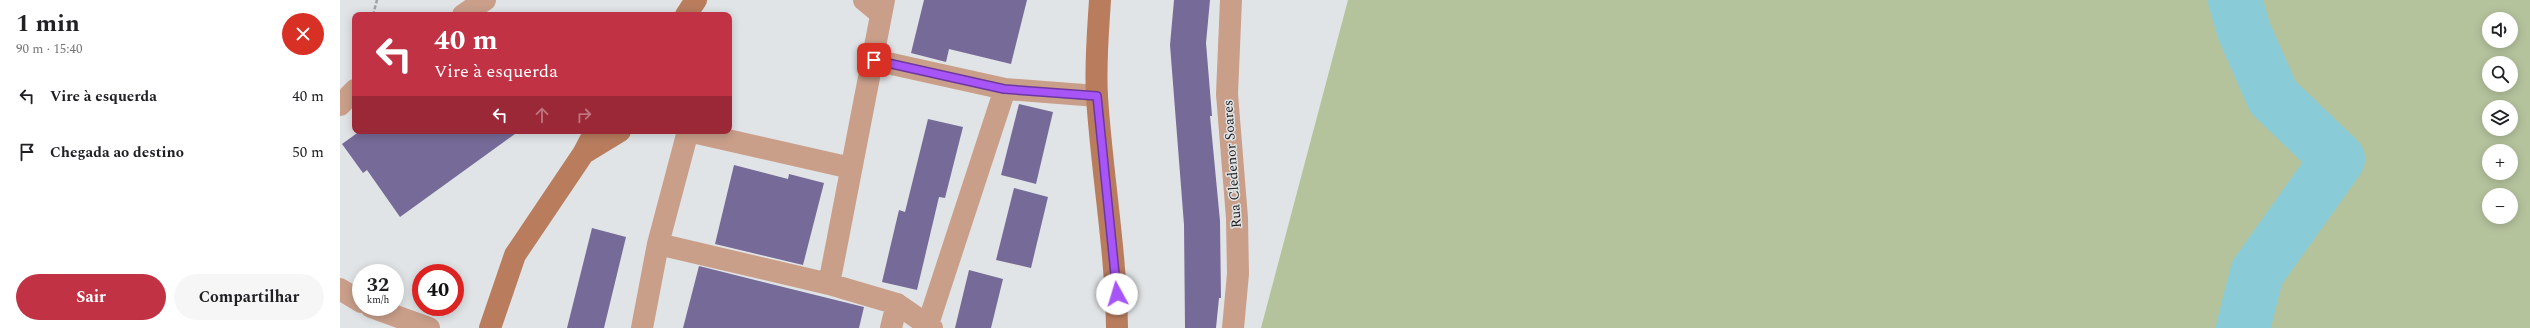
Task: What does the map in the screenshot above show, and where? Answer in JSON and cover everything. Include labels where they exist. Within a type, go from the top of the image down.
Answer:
[{"type":"street","points":[[467,12],[485,0]]},
{"type":"street","points":[[688,12],[696,0]]},
{"type":"street","points":[[829,284],[851,168],[874,60],[883,7],[864,0]]},
{"type":"street","points":[[1100,0],[1097,51],[1097,96],[1117,294],[1117,328]]},
{"type":"street","name":"Rua Cledenor Soares","points":[[1231,0],[1227,94],[1237,218],[1238,274],[1233,328]]},
{"type":"street","points":[[874,60],[1004,89],[1097,96]]},
{"type":"street","points":[[658,244],[829,284],[897,304],[930,326],[1004,89]]},
{"type":"street","points":[[340,105],[352,93]]},
{"type":"street","points":[[490,328],[515,255],[583,154],[593,134]]},
{"type":"street","points":[[583,154],[615,134]]},
{"type":"street","points":[[642,328],[658,244],[687,134]]},
{"type":"street","points":[[701,134],[851,168]]},
{"type":"street","points":[[340,289],[352,296]]},
{"type":"street","points":[[890,328],[897,304]]},
{"type":"street","points":[[394,316],[425,328]]},
{"type":"path","points":[[374,12],[377,0]]},
{"type":"green space","points":[[1348,0],[2530,0],[2530,328],[1261,328]]},
{"type":"building","points":[[924,0],[1027,0],[1011,64],[949,49],[946,62],[911,53]]},
{"type":"building","points":[[1174,0],[1210,0],[1206,43],[1212,116],[1210,116],[1220,221],[1221,298],[1219,298],[1216,328],[1185,328],[1184,225],[1170,45]]},
{"type":"building","points":[[1019,104],[1053,112],[1036,184],[1001,175]]},
{"type":"building","points":[[928,119],[963,127],[945,198],[939,197],[917,290],[882,282],[899,210],[905,212]]},
{"type":"building","points":[[356,134],[515,134],[400,217],[367,170],[363,173],[342,144]]},
{"type":"building","points":[[734,165],[788,179],[789,174],[824,183],[803,265],[715,244]]},
{"type":"building","points":[[1014,188],[1048,197],[1031,268],[996,260]]},
{"type":"building","points":[[592,228],[626,237],[604,328],[567,328]]},
{"type":"building","points":[[699,266],[864,307],[859,328],[683,328]]},
{"type":"building","points":[[969,270],[1003,279],[991,328],[955,328]]},
{"type":"waterway","points":[[2235,0],[2244,31],[2273,97],[2338,159],[2257,273],[2243,328]]},
{"type":"route","points":[[874,60],[1004,89],[1046,94],[1097,96],[1117,294]]}]
